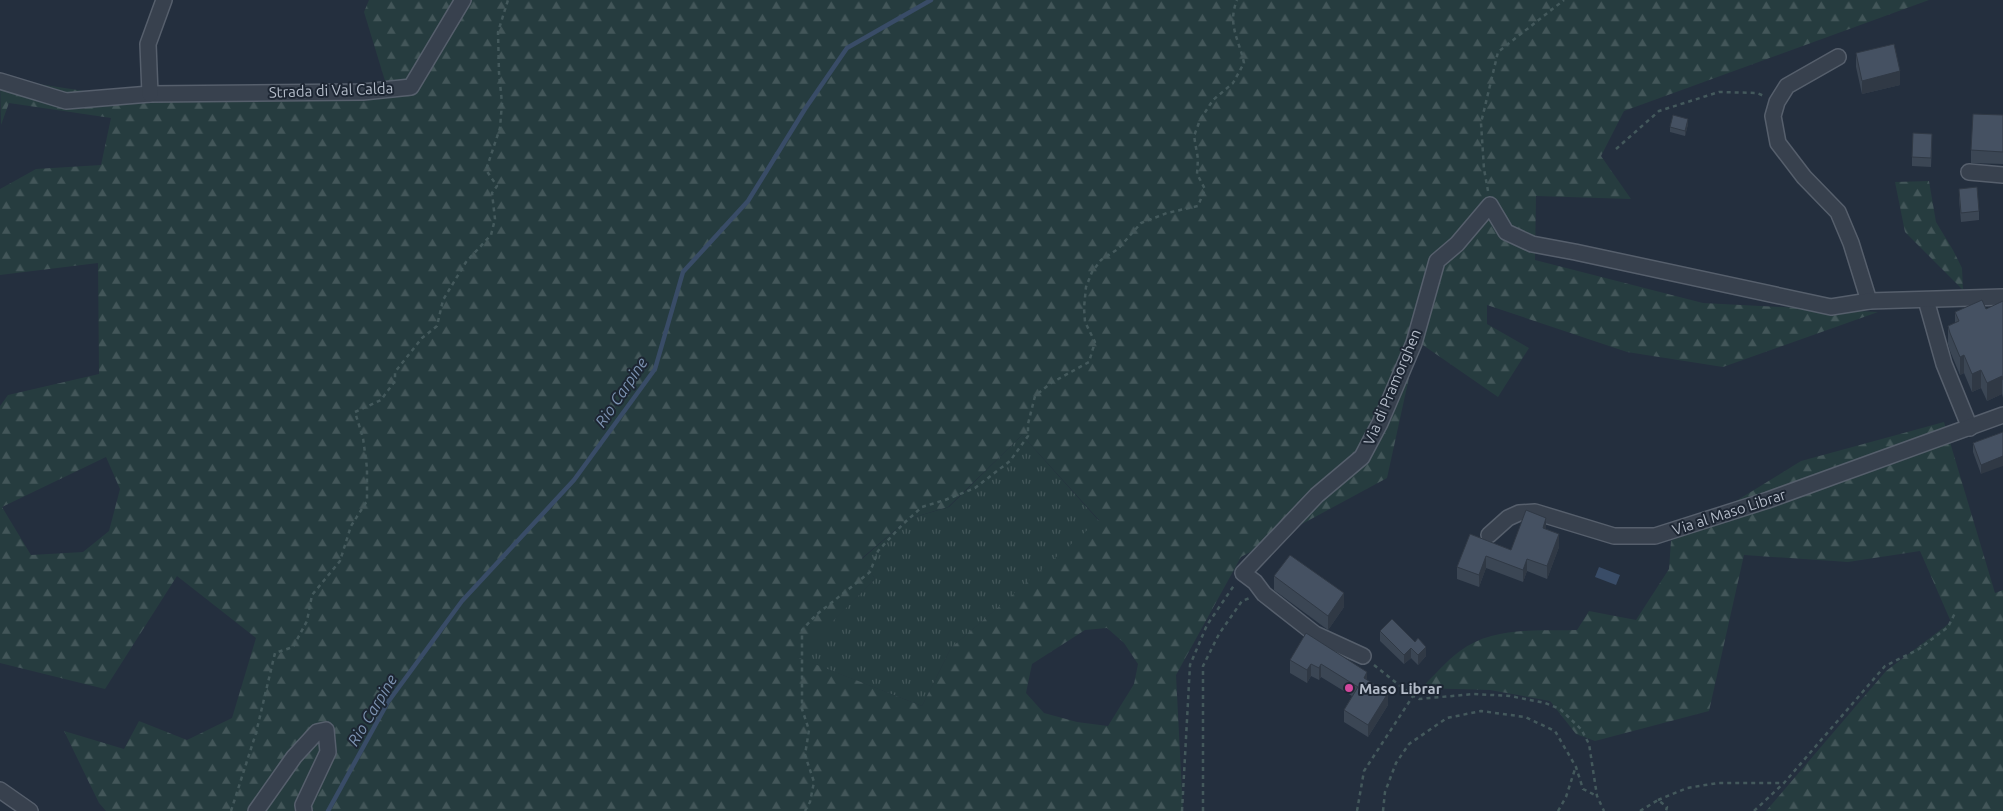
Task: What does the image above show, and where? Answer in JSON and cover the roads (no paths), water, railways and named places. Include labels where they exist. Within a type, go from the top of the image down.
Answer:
[{"type":"street","points":[[0,81],[66,101],[150,94],[148,44],[164,0]]},
{"type":"street","name":"Strada di Val Calda","points":[[150,94],[363,92],[411,87],[463,0]]},
{"type":"street","points":[[1838,57],[1787,86],[1777,102],[1773,116],[1778,143],[1804,177],[1838,212],[1851,243],[1869,301],[2003,297]]},
{"type":"street","points":[[1969,172],[2003,175]]},
{"type":"street","name":"Via di Pramorghen","points":[[1363,656],[1315,634],[1264,594],[1255,582],[1243,573],[1317,495],[1362,457],[1380,422],[1414,343],[1437,262],[1458,244],[1490,205],[1506,232],[1532,244],[1830,307],[1869,301]]},
{"type":"street","points":[[1926,300],[1944,364],[1970,428]]},
{"type":"street","name":"Via al Maso Librar","points":[[1489,535],[1508,518],[1519,513],[1535,512],[1614,536],[1655,536],[1768,500],[2003,415]]},
{"type":"street","points":[[256,811],[294,757],[317,732],[326,730],[328,752],[304,805],[304,811]]},
{"type":"street","points":[[0,790],[30,811]]},
{"type":"water","points":[[1599,567],[1620,575],[1616,585],[1595,577]]},
{"type":"waterway","name":"Rio Carpine","points":[[328,811],[388,702],[462,601],[574,480],[655,369],[683,272],[748,201],[805,109],[847,48],[931,0]]},
{"type":"place","name":"Maso Librar","points":[[1349,688]]}]
